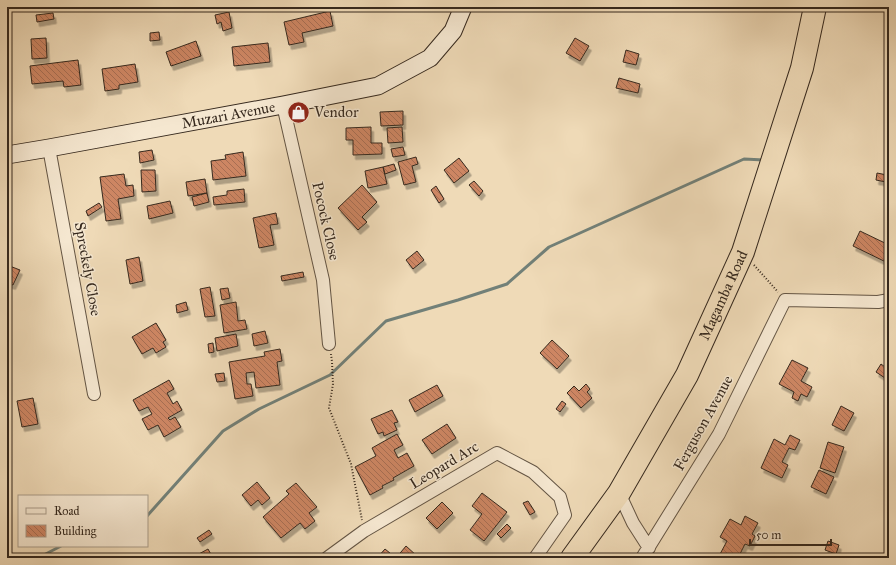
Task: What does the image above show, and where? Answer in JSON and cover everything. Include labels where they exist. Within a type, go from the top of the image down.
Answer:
[{"type":"highway","name":"Magamba Road","points":[[572,558],[619,493],[687,375],[742,252],[802,68],[815,7]]},
{"type":"street","name":"Muzari Avenue","points":[[7,155],[283,105],[378,86],[430,58],[453,31],[463,7]]},
{"type":"street","name":"Pocock Close","points":[[283,105],[323,280],[329,344]]},
{"type":"street","name":"Spreckely Close","points":[[50,148],[94,394]]},
{"type":"street","points":[[785,300],[878,302],[889,300]]},
{"type":"street","name":"Ferguson Avenue","points":[[646,553],[719,434],[785,300]]},
{"type":"street","name":"Leopard Arc","points":[[327,558],[364,531],[497,453],[533,472],[560,497],[565,515],[535,558]]},
{"type":"street","points":[[619,493],[646,553]]},
{"type":"path","points":[[742,252],[785,300]]},
{"type":"path","points":[[332,362],[333,384],[329,408],[351,464],[364,531]]},
{"type":"building","points":[[330,11],[333,26],[302,33],[304,42],[289,45],[284,22]]},
{"type":"building","points":[[229,12],[232,28],[223,31],[221,22],[217,24],[215,15]]},
{"type":"building","points":[[53,13],[54,19],[37,22],[36,15]]},
{"type":"building","points":[[159,32],[160,40],[150,41],[150,33]]},
{"type":"building","points":[[46,38],[47,58],[32,59],[31,39]]},
{"type":"building","points":[[575,38],[589,46],[580,61],[566,53]]},
{"type":"building","points":[[196,41],[201,56],[171,66],[166,52]]},
{"type":"building","points":[[268,43],[270,62],[234,66],[232,47]]},
{"type":"building","points":[[626,50],[639,54],[636,65],[623,62]]},
{"type":"building","points":[[78,60],[81,85],[64,87],[63,81],[32,84],[30,66]]},
{"type":"building","points":[[135,64],[138,82],[119,85],[119,89],[105,91],[102,69]]},
{"type":"building","points":[[619,78],[640,84],[638,93],[616,88]]},
{"type":"building","points":[[403,111],[403,125],[381,126],[380,112]]},
{"type":"building","points":[[371,127],[371,143],[382,143],[382,154],[353,155],[353,140],[346,140],[346,128]]},
{"type":"building","points":[[402,127],[403,142],[388,143],[387,128]]},
{"type":"building","points":[[403,147],[405,155],[393,157],[391,149]]},
{"type":"building","points":[[152,150],[154,160],[140,163],[139,152]]},
{"type":"building","points":[[243,152],[246,176],[213,180],[211,161],[226,159],[225,155]]},
{"type":"building","points":[[416,157],[418,164],[412,166],[416,182],[404,185],[398,162]]},
{"type":"building","points":[[459,158],[469,171],[454,183],[444,170]]},
{"type":"building","points":[[394,164],[396,170],[385,174],[383,167]]},
{"type":"building","points":[[383,167],[387,184],[368,188],[365,171]]},
{"type":"building","points":[[141,170],[155,170],[156,191],[142,192]]},
{"type":"building","points":[[877,173],[887,175],[886,182],[876,180]]},
{"type":"building","points":[[124,174],[126,186],[133,185],[134,196],[118,199],[121,219],[106,221],[100,177]]},
{"type":"building","points":[[205,179],[207,193],[188,196],[186,182]]},
{"type":"building","points":[[474,181],[483,191],[479,196],[469,185]]},
{"type":"building","points":[[362,185],[377,202],[362,217],[367,222],[358,230],[338,208]]},
{"type":"building","points":[[436,186],[444,199],[439,203],[431,190]]},
{"type":"building","points":[[244,189],[245,202],[214,205],[213,197],[227,195],[227,191]]},
{"type":"building","points":[[207,193],[209,202],[194,206],[192,197]]},
{"type":"building","points":[[170,201],[173,213],[149,219],[147,206]]},
{"type":"building","points":[[99,203],[102,207],[88,216],[86,211]]},
{"type":"building","points":[[276,213],[278,224],[270,225],[274,245],[259,248],[253,218]]},
{"type":"building","points":[[860,231],[889,245],[888,263],[853,246]]},
{"type":"building","points":[[417,251],[424,260],[413,269],[406,260]]},
{"type":"building","points":[[139,257],[143,281],[130,284],[126,260]]},
{"type":"building","points":[[7,265],[20,270],[13,285],[7,283]]},
{"type":"building","points":[[303,272],[304,277],[282,281],[281,276]]},
{"type":"building","points":[[210,287],[215,316],[205,317],[200,289]]},
{"type":"building","points":[[228,288],[230,298],[222,300],[220,289]]},
{"type":"building","points":[[186,302],[188,310],[177,313],[176,305]]},
{"type":"building","points":[[236,302],[238,321],[245,320],[247,329],[224,333],[220,305]]},
{"type":"building","points":[[156,323],[166,340],[163,342],[166,347],[156,353],[153,348],[142,354],[132,337]]},
{"type":"building","points":[[265,331],[268,343],[254,346],[252,334]]},
{"type":"building","points":[[236,334],[238,346],[217,351],[215,338]]},
{"type":"building","points":[[552,340],[569,356],[557,369],[540,353]]},
{"type":"building","points":[[213,343],[214,352],[209,353],[208,344]]},
{"type":"building","points":[[280,349],[282,361],[277,362],[280,385],[256,388],[254,372],[246,373],[247,384],[251,384],[253,396],[235,399],[229,362],[265,356],[264,352]]},
{"type":"building","points":[[792,360],[808,368],[801,381],[812,387],[807,397],[801,394],[798,401],[792,398],[794,392],[779,384]]},
{"type":"building","points":[[881,364],[889,370],[885,378],[876,372]]},
{"type":"building","points":[[224,373],[225,381],[217,382],[215,374]]},
{"type":"building","points":[[169,380],[174,389],[167,393],[173,404],[177,401],[182,410],[168,418],[170,420],[175,417],[181,427],[164,437],[158,425],[148,430],[142,419],[152,414],[148,407],[139,411],[133,400]]},
{"type":"building","points":[[586,384],[590,389],[587,392],[592,398],[581,408],[567,393],[574,386],[579,391]]},
{"type":"building","points":[[437,385],[443,396],[415,412],[409,400]]},
{"type":"building","points":[[33,398],[38,424],[22,427],[17,401]]},
{"type":"building","points":[[562,401],[566,404],[560,412],[556,409]]},
{"type":"building","points":[[841,406],[854,413],[844,431],[832,425]]},
{"type":"building","points":[[392,410],[398,422],[394,423],[397,430],[384,436],[383,432],[378,434],[371,419]]},
{"type":"building","points":[[447,424],[456,438],[432,454],[422,440]]},
{"type":"building","points":[[397,434],[403,445],[394,450],[398,458],[407,453],[414,466],[393,478],[394,480],[382,486],[383,488],[370,495],[355,467],[376,456],[372,448]]},
{"type":"building","points":[[790,435],[800,440],[795,450],[789,448],[782,462],[788,465],[782,478],[761,468],[774,439],[785,445]]},
{"type":"building","points":[[828,442],[844,447],[835,473],[820,468]]},
{"type":"building","points":[[819,470],[834,477],[826,494],[811,487]]},
{"type":"building","points":[[257,482],[270,498],[262,505],[258,500],[251,506],[242,495]]},
{"type":"building","points":[[296,483],[317,507],[309,513],[315,521],[305,529],[300,523],[281,538],[263,517],[289,494],[286,491]]},
{"type":"building","points":[[482,493],[507,512],[484,541],[470,530],[482,514],[472,506]]},
{"type":"building","points":[[528,501],[535,512],[530,515],[523,503]]},
{"type":"building","points":[[442,502],[453,513],[437,529],[426,518]]},
{"type":"building","points":[[745,516],[758,523],[752,534],[755,536],[750,546],[745,544],[738,558],[723,558],[719,556],[727,541],[720,537],[730,519],[741,525]]},
{"type":"building","points":[[507,524],[511,528],[501,538],[497,534]]},
{"type":"building","points":[[209,530],[212,534],[200,542],[197,538]]},
{"type":"building","points":[[828,541],[839,545],[836,554],[825,550]]},
{"type":"building","points":[[406,546],[417,556],[416,558],[396,558]]},
{"type":"building","points":[[208,549],[213,558],[199,558],[197,555]]},
{"type":"building","points":[[385,549],[396,558],[377,558]]},
{"type":"waterway","points":[[148,515],[223,431],[259,409],[330,375],[386,321],[507,284],[549,247],[744,159],[764,160]]},
{"type":"waterway","points":[[38,558],[59,547]]},
{"type":"place","name":"Vendor","points":[[298,112]]}]
